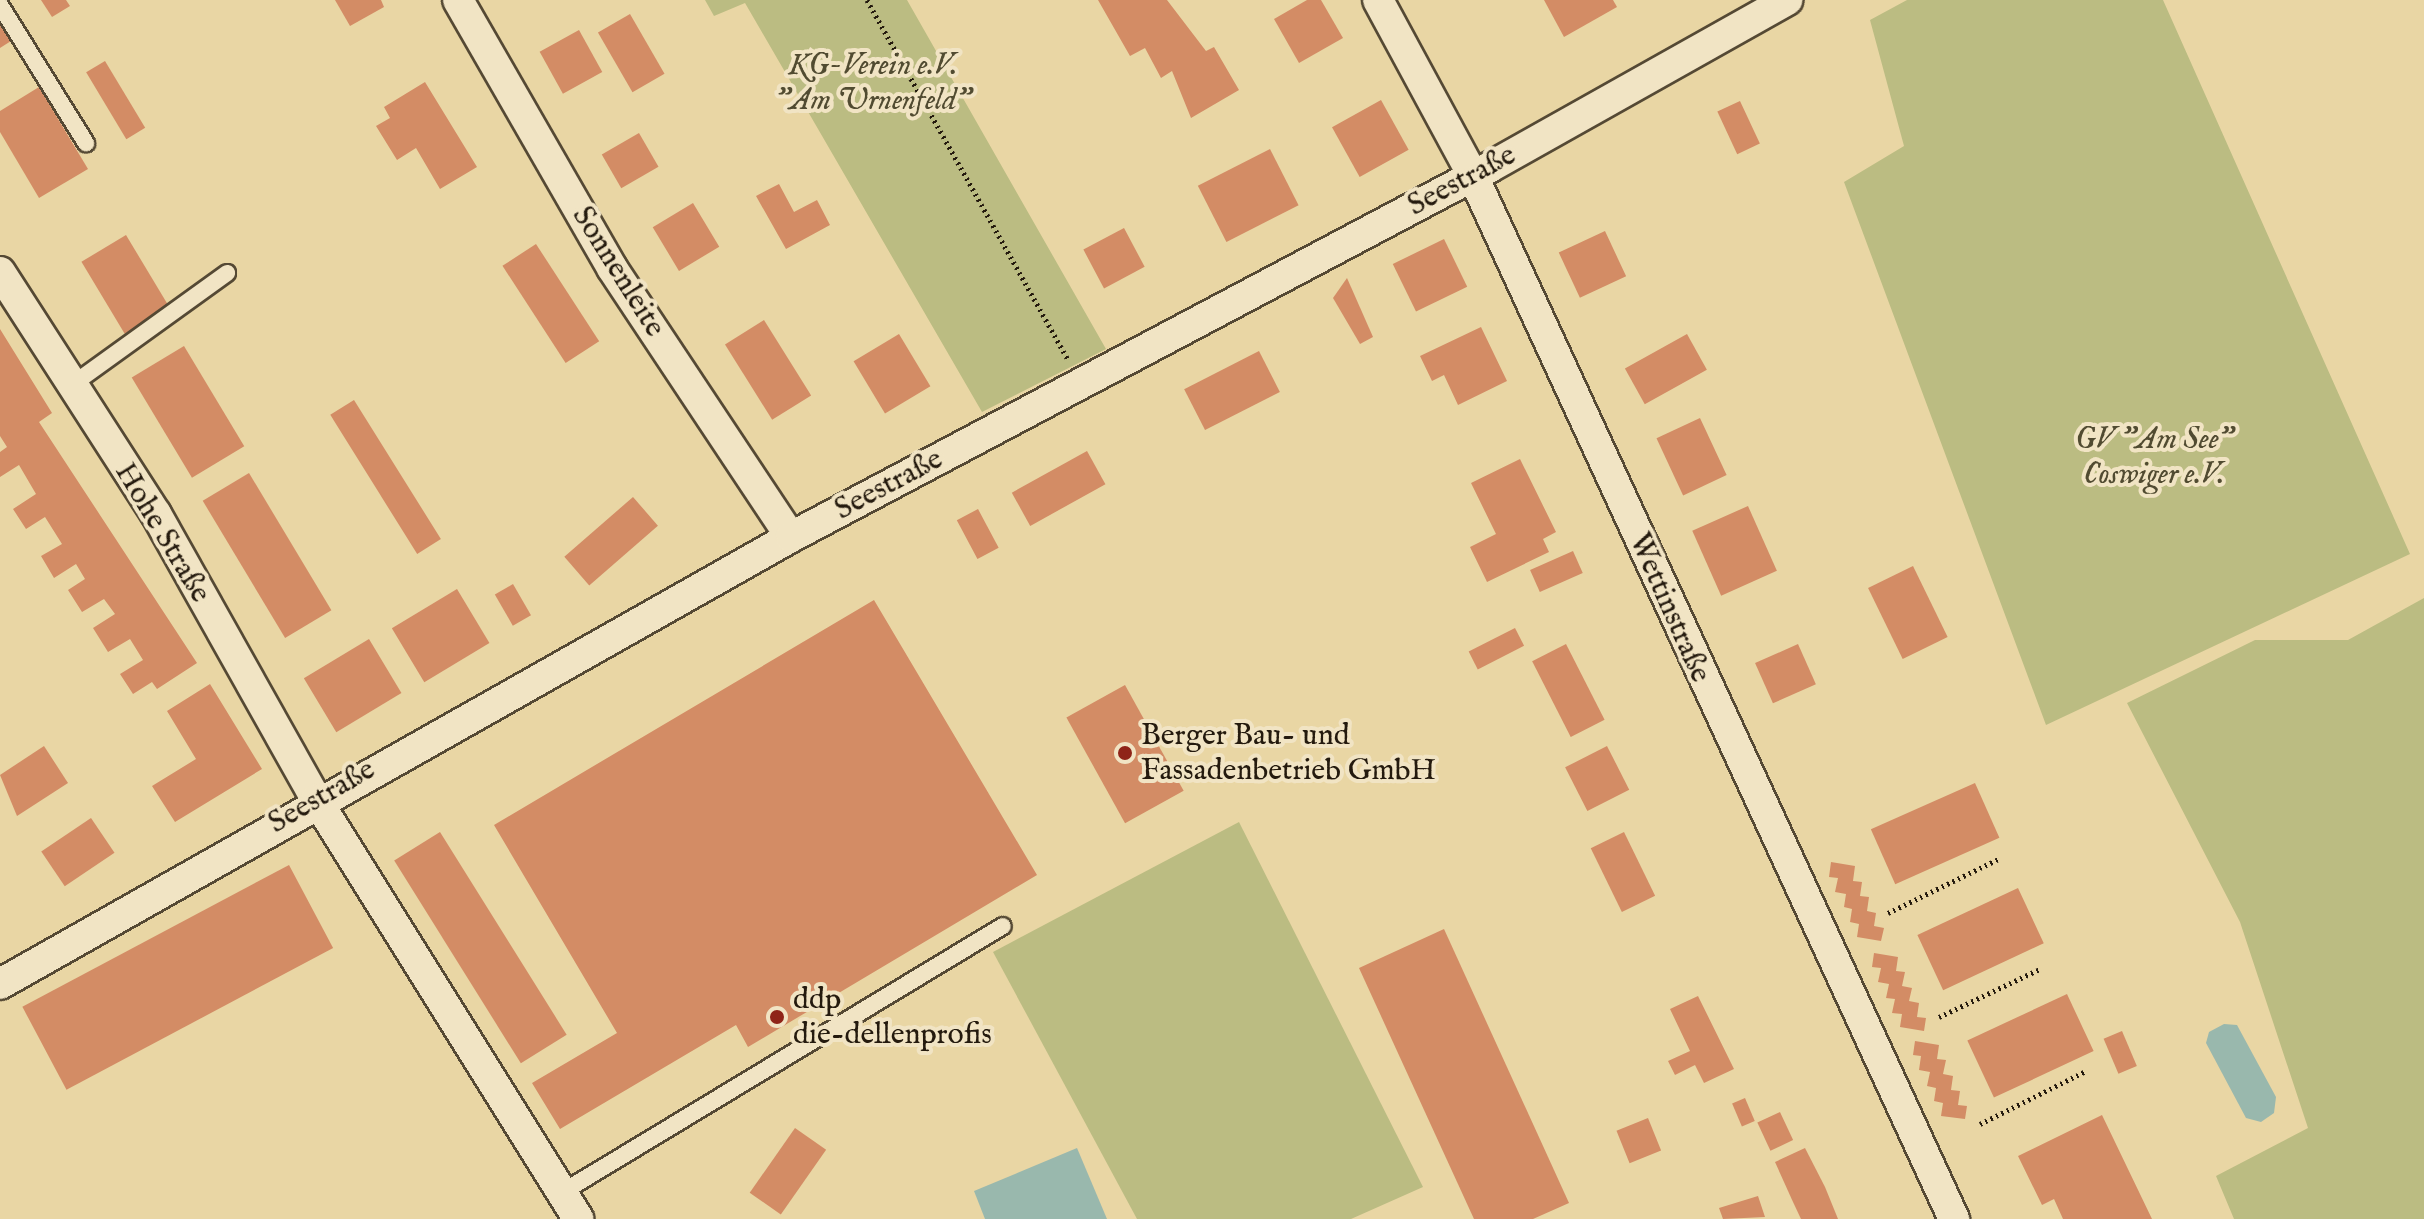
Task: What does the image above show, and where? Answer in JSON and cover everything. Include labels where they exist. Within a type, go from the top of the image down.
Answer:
[{"type":"street","name":"Sonnenleite","points":[[458,0],[612,268],[791,537]]},
{"type":"street","name":"Wettinstraße","points":[[1378,0],[1473,176],[1954,1219]]},
{"type":"street","name":"Seestraße","points":[[0,984],[316,799],[791,537],[1473,176],[1787,0]]},
{"type":"street","name":"Hohe Straße","points":[[0,272],[69,387],[156,514],[316,799],[578,1219]]},
{"type":"lane","points":[[0,5],[86,143]]},
{"type":"lane","points":[[69,387],[227,273]]},
{"type":"lane","points":[[561,1193],[1003,926]]},
{"type":"path","points":[[867,0],[1081,383]]},
{"type":"path","points":[[1888,913],[1998,859]]},
{"type":"path","points":[[1939,1017],[2040,969]]},
{"type":"path","points":[[1980,1124],[2086,1071]]},
{"type":"green space","name":"KG-Verein e.V. \"Am Urnenfeld\"","points":[[705,0],[907,0],[1106,349],[982,412],[745,3],[714,16]]},
{"type":"green space","name":"GV \"Am See\" Coswiger e.V.","points":[[1907,0],[2163,0],[2410,554],[2046,725],[1844,182],[1904,146],[1870,20]]},
{"type":"green space","points":[[2424,598],[2424,1219],[2234,1219],[2216,1176],[2308,1128],[2240,922],[2127,703],[2255,640],[2348,640]]},
{"type":"green space","points":[[1239,822],[1423,1187],[1351,1219],[1137,1219],[993,952]]},
{"type":"water","points":[[2224,1024],[2237,1025],[2276,1097],[2274,1113],[2261,1122],[2246,1118],[2206,1043],[2209,1032]]},
{"type":"water","points":[[1077,1148],[1107,1219],[985,1219],[974,1191]]},
{"type":"building","points":[[41,0],[66,0],[70,6],[52,17]]},
{"type":"building","points":[[335,0],[381,0],[384,7],[350,26]]},
{"type":"building","points":[[1098,0],[1167,0],[1206,51],[1214,47],[1239,90],[1191,118],[1172,71],[1161,78],[1145,48],[1130,56]]},
{"type":"building","points":[[1307,0],[1321,0],[1343,38],[1299,63],[1274,19]]},
{"type":"building","points":[[1544,0],[1613,0],[1617,7],[1564,37]]},
{"type":"building","points":[[630,14],[664,74],[632,92],[598,32]]},
{"type":"building","points":[[0,22],[11,41],[0,48]]},
{"type":"building","points":[[579,30],[602,72],[563,94],[540,52]]},
{"type":"building","points":[[105,61],[145,128],[126,139],[86,72]]},
{"type":"building","points":[[425,82],[477,167],[440,189],[416,148],[397,160],[376,126],[390,118],[384,107]]},
{"type":"building","points":[[39,87],[88,169],[39,198],[0,132],[0,111]]},
{"type":"building","points":[[1381,100],[1409,150],[1360,177],[1332,127]]},
{"type":"building","points":[[1740,101],[1760,144],[1737,154],[1717,112]]},
{"type":"building","points":[[639,133],[658,167],[621,188],[602,154]]},
{"type":"building","points":[[1270,149],[1299,205],[1226,242],[1198,186]]},
{"type":"building","points":[[779,184],[794,212],[817,200],[830,225],[786,249],[756,196]]},
{"type":"building","points":[[693,203],[719,247],[679,271],[653,227]]},
{"type":"building","points":[[1124,228],[1145,267],[1104,288],[1083,250]]},
{"type":"building","points":[[1605,231],[1626,276],[1580,298],[1559,253]]},
{"type":"building","points":[[126,235],[169,307],[125,334],[81,262]]},
{"type":"building","points":[[1444,239],[1467,287],[1416,312],[1393,264]]},
{"type":"building","points":[[536,244],[599,341],[566,363],[502,266]]},
{"type":"building","points":[[1347,278],[1373,337],[1360,344],[1333,298]]},
{"type":"building","points":[[764,320],[811,395],[772,420],[725,344]]},
{"type":"building","points":[[1481,327],[1507,381],[1458,405],[1444,375],[1432,381],[1420,356]]},
{"type":"building","points":[[0,329],[52,413],[39,422],[197,663],[157,689],[152,682],[133,694],[120,674],[143,660],[130,639],[108,652],[93,628],[115,614],[104,599],[82,612],[68,590],[85,579],[76,564],[54,578],[41,556],[62,544],[45,517],[26,529],[13,509],[36,494],[19,465],[0,477],[0,452],[7,447],[0,436]]},
{"type":"building","points":[[899,334],[930,386],[885,414],[854,361]]},
{"type":"building","points":[[1687,334],[1707,370],[1645,404],[1625,368]]},
{"type":"building","points":[[184,346],[244,446],[192,478],[132,377]]},
{"type":"building","points":[[1259,351],[1280,392],[1205,430],[1184,389]]},
{"type":"building","points":[[354,400],[441,539],[417,554],[330,415]]},
{"type":"building","points":[[1700,418],[1727,475],[1683,495],[1656,438]]},
{"type":"building","points":[[1087,451],[1105,484],[1030,526],[1012,493]]},
{"type":"building","points":[[1520,459],[1556,532],[1543,539],[1549,552],[1487,582],[1470,547],[1496,534],[1471,483]]},
{"type":"building","points":[[249,473],[331,610],[285,638],[203,501]]},
{"type":"building","points":[[633,497],[658,526],[589,585],[564,557]]},
{"type":"building","points":[[1748,506],[1777,571],[1721,596],[1692,531]]},
{"type":"building","points":[[978,509],[999,548],[977,559],[957,520]]},
{"type":"building","points":[[1573,551],[1583,573],[1540,592],[1530,570]]},
{"type":"building","points":[[1913,566],[1948,637],[1903,659],[1868,588]]},
{"type":"building","points":[[513,584],[531,615],[513,626],[495,594]]},
{"type":"building","points":[[457,589],[489,643],[424,682],[392,628]]},
{"type":"building","points":[[874,600],[1037,875],[748,1047],[736,1025],[560,1129],[532,1083],[617,1033],[494,825]]},
{"type":"building","points":[[1515,628],[1524,646],[1478,669],[1469,652]]},
{"type":"building","points":[[369,639],[401,693],[336,732],[304,678]]},
{"type":"building","points":[[1566,644],[1605,720],[1571,737],[1532,661]]},
{"type":"building","points":[[1798,644],[1816,684],[1773,703],[1755,663]]},
{"type":"building","points":[[210,684],[262,769],[175,822],[152,786],[196,759],[167,711]]},
{"type":"building","name":"Berger Bau- und Fassadenbetrieb GmbH","points":[[1125,685],[1184,791],[1125,823],[1066,717]]},
{"type":"building","points":[[44,746],[68,783],[17,816],[0,775]]},
{"type":"building","points":[[1607,746],[1629,790],[1587,811],[1565,767]]},
{"type":"building","points":[[1975,783],[1999,838],[1895,884],[1871,829]]},
{"type":"building","points":[[91,818],[114,853],[65,886],[41,852]]},
{"type":"building","points":[[440,832],[567,1035],[521,1063],[394,861]]},
{"type":"building","points":[[1624,832],[1655,896],[1622,912],[1591,848]]},
{"type":"building","points":[[1831,862],[1855,866],[1853,881],[1862,882],[1860,896],[1869,897],[1867,911],[1876,913],[1874,926],[1884,928],[1881,941],[1857,937],[1859,924],[1850,922],[1852,909],[1844,907],[1846,894],[1835,892],[1838,878],[1829,877]]},
{"type":"building","points":[[289,865],[333,948],[66,1090],[22,1007]]},
{"type":"building","points":[[2018,888],[2044,943],[1943,990],[1917,935]]},
{"type":"building","points":[[1444,929],[1569,1203],[1533,1219],[1474,1219],[1359,968]]},
{"type":"building","points":[[1874,953],[1898,957],[1896,971],[1905,972],[1902,986],[1912,988],[1909,1001],[1919,1003],[1917,1017],[1926,1018],[1924,1031],[1900,1027],[1902,1014],[1892,1013],[1895,999],[1886,998],[1889,984],[1878,982],[1881,968],[1872,967]]},
{"type":"building","points":[[2067,994],[2094,1051],[1994,1098],[1967,1040]]},
{"type":"building","points":[[1698,996],[1734,1069],[1704,1083],[1695,1065],[1675,1075],[1668,1061],[1690,1051],[1670,1009]]},
{"type":"building","points":[[2122,1031],[2137,1066],[2118,1074],[2104,1039]]},
{"type":"building","points":[[1915,1041],[1939,1045],[1937,1059],[1946,1060],[1943,1074],[1953,1076],[1951,1090],[1960,1091],[1958,1105],[1967,1106],[1965,1119],[1941,1116],[1943,1103],[1934,1101],[1936,1088],[1927,1086],[1930,1072],[1919,1070],[1921,1056],[1913,1055]]},
{"type":"building","points":[[1745,1098],[1755,1121],[1742,1126],[1732,1103]]},
{"type":"building","points":[[1780,1112],[1793,1140],[1770,1151],[1757,1123]]},
{"type":"building","points":[[2102,1115],[2152,1219],[2063,1219],[2054,1199],[2042,1205],[2018,1156]]},
{"type":"building","points":[[1648,1118],[1661,1150],[1630,1163],[1616,1131]]},
{"type":"building","points":[[795,1128],[826,1150],[781,1215],[750,1193]]},
{"type":"building","points":[[1805,1148],[1838,1219],[1801,1219],[1793,1202],[1775,1162]]},
{"type":"building","points":[[1758,1196],[1765,1217],[1723,1219],[1719,1208]]},
{"type":"place","name":"Berger Bau- und Fassadenbetrieb GmbH","points":[[1125,753]]},
{"type":"place","name":"ddp die-dellenprofis","points":[[777,1017]]}]
